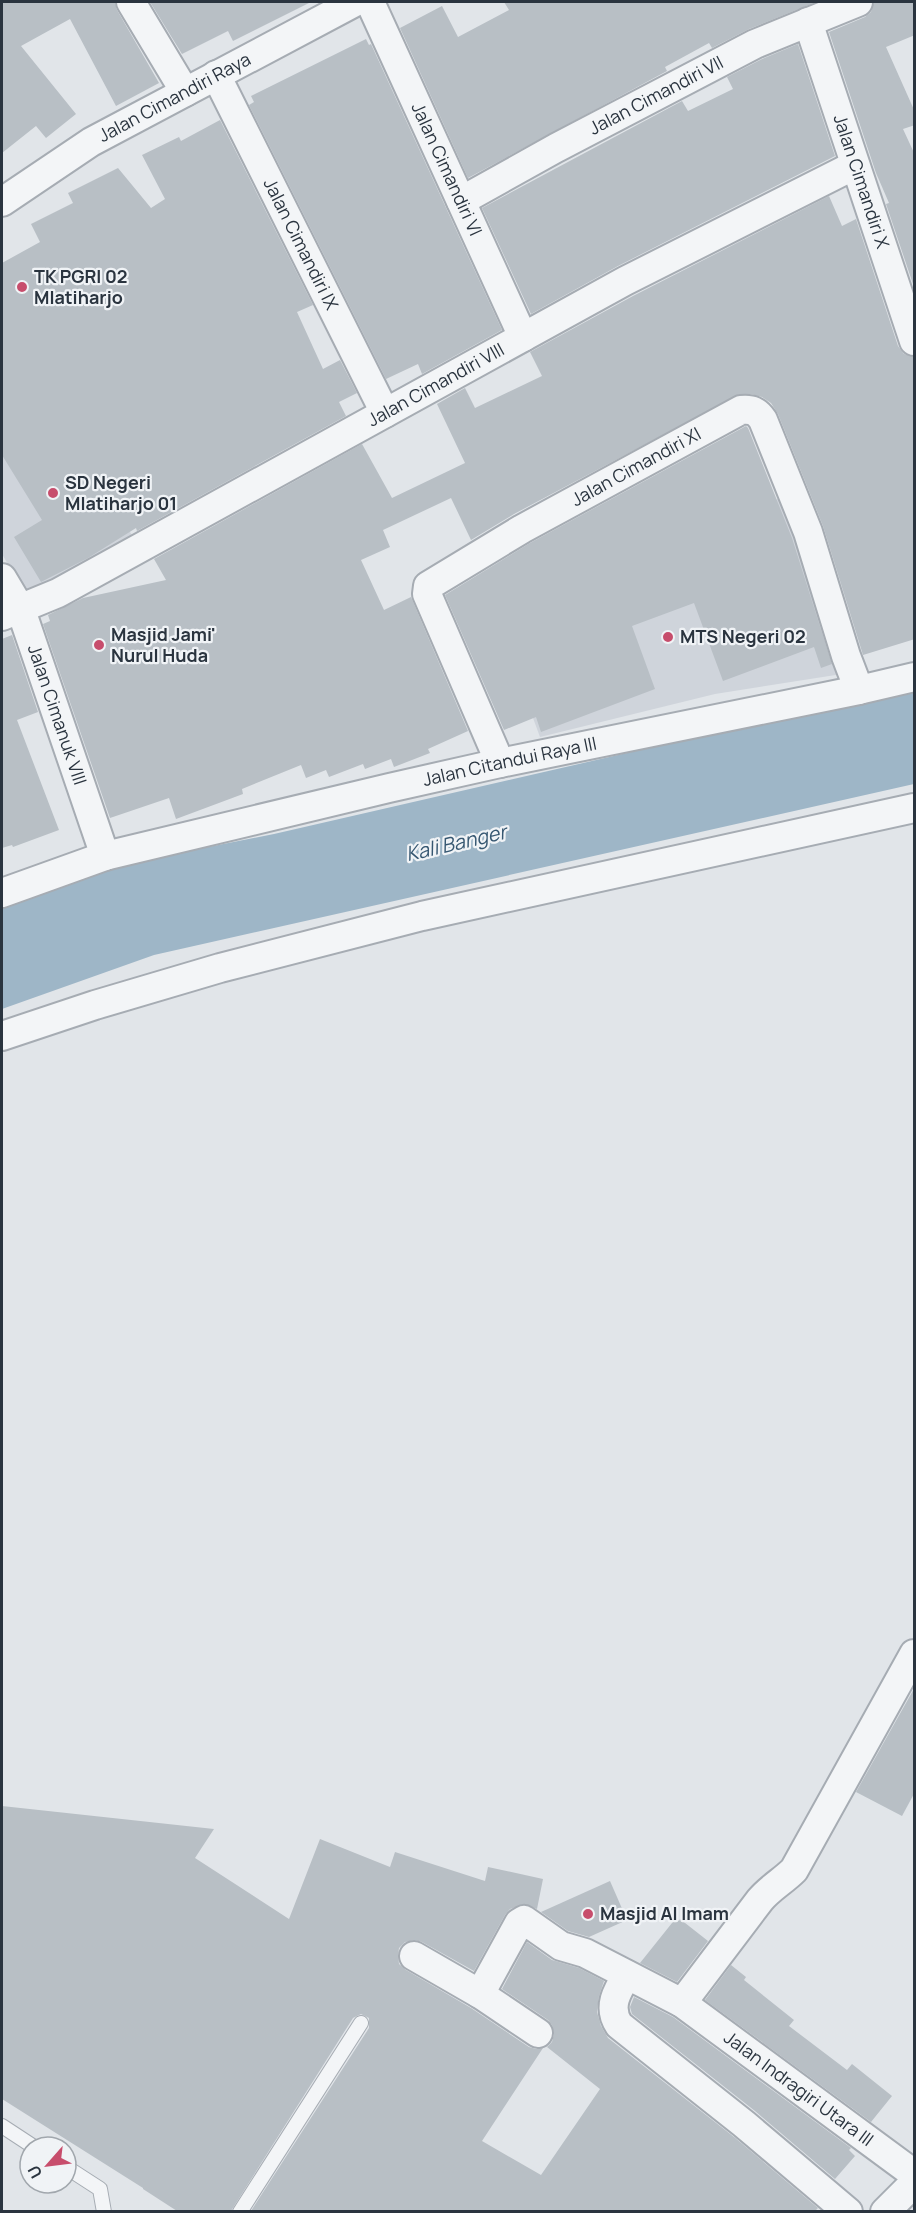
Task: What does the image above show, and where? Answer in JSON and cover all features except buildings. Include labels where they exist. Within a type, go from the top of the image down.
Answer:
[{"type":"street","points":[[131,2],[185,92]]},
{"type":"street","name":"Jalan Cimandiri Raya","points":[[5,193],[91,142],[355,2]]},
{"type":"street","name":"Jalan Cimandiri VI","points":[[370,2],[523,337]]},
{"type":"street","name":"Jalan Cimandiri VII","points":[[461,201],[744,49],[858,2]]},
{"type":"street","name":"Jalan Cimandiri X","points":[[808,22],[915,341]]},
{"type":"street","name":"Jalan Cimandiri IX","points":[[216,75],[385,413]]},
{"type":"street","name":"Jalan Cimandiri VIII","points":[[11,613],[58,593],[625,281],[855,165]]},
{"type":"street","name":"Jalan Cimandiri XI","points":[[500,762],[427,594],[428,586],[532,524],[741,410],[750,409],[758,412],[763,420],[808,532],[846,656],[859,690]]},
{"type":"street","name":"Jalan Cimanuk VIII","points":[[2,578],[11,613],[105,856]]},
{"type":"street","name":"Jalan Citandui Raya III","points":[[2,893],[105,856],[500,762],[915,677]]},
{"type":"street","points":[[2,1036],[95,1005],[220,968],[422,916],[915,808]]},
{"type":"street","points":[[682,2003],[760,1900],[794,1870],[915,1654]]},
{"type":"street","name":"Jalan Indragiri Utara III","points":[[480,1994],[519,1923],[524,1920],[561,1946],[585,1953],[682,2003],[915,2174]]},
{"type":"street","points":[[414,1956],[480,1994],[538,2033]]},
{"type":"street","points":[[627,1975],[617,1991],[614,2004],[613,2013],[619,2025],[848,2211]]},
{"type":"street","points":[[885,2211],[915,2183]]},
{"type":"lane","points":[[240,2211],[361,2023]]},
{"type":"lane","points":[[2,2126],[18,2136]]},
{"type":"lane","points":[[78,2175],[100,2189],[104,2211]]},
{"type":"shaded area","name":"SD Negeri Mlatiharjo 01","points":[[2,309],[24,336],[75,445],[135,540],[29,600],[2,554]]},
{"type":"shaded area","name":"MTS Negeri 02","points":[[786,496],[842,674],[715,694],[540,737],[515,669],[764,504]]},
{"type":"water","name":"Kali Banger","points":[[914,687],[914,784],[154,955],[2,1009],[2,908],[123,864],[274,834]]},
{"type":"place","name":"TK PGRI 02 Mlatiharjo","points":[[22,287]]},
{"type":"place","name":"SD Negeri Mlatiharjo 01","points":[[53,493]]},
{"type":"place","name":"MTS Negeri 02","points":[[668,637]]},
{"type":"place","name":"Masjid Jami' Nurul Huda","points":[[99,645]]},
{"type":"place","name":"Masjid Al Imam","points":[[588,1914]]}]
